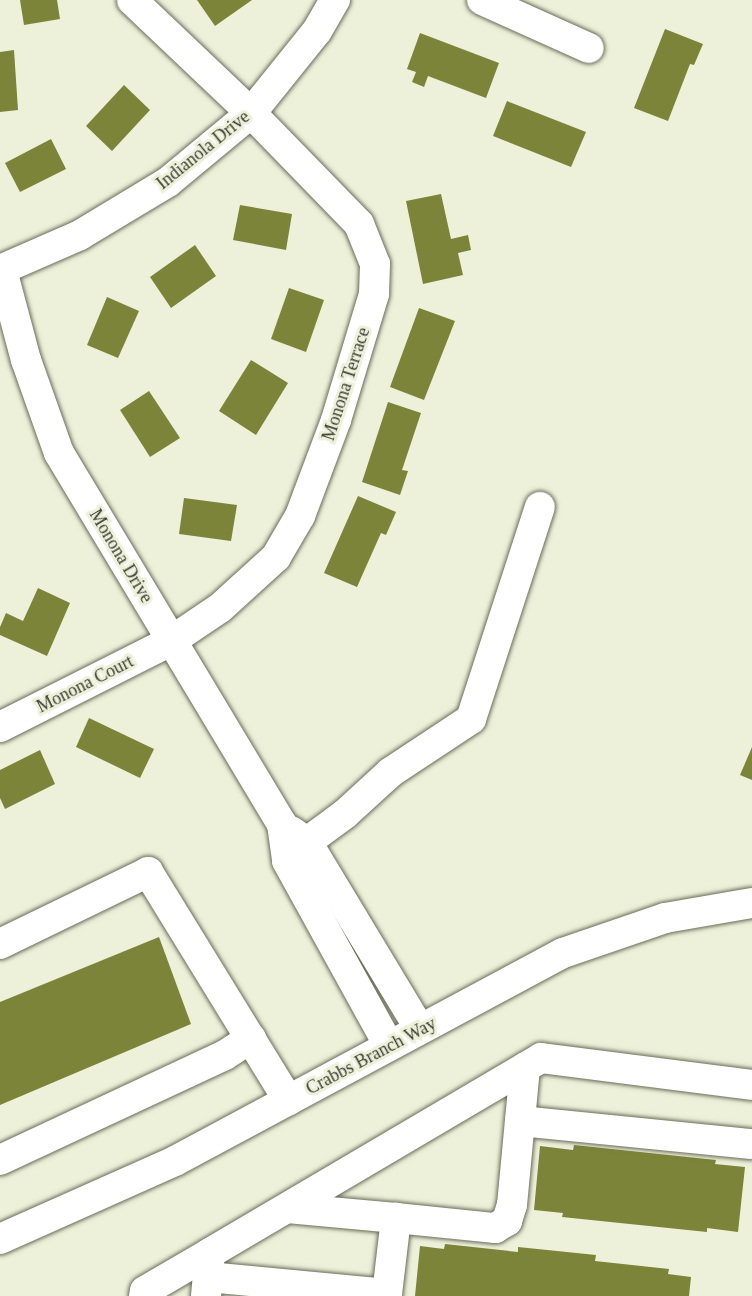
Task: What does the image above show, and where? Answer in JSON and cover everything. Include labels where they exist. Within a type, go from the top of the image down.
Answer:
[{"type":"street","name":"Monona Terrace","points":[[132,0],[251,113],[359,224],[375,264],[374,294],[336,420],[294,527],[276,557],[268,565],[220,608],[171,640]]},
{"type":"street","name":"Indianola Drive","points":[[1,270],[80,235],[168,183],[251,113],[317,31],[335,0]]},
{"type":"street","points":[[482,0],[590,48]]},
{"type":"street","name":"Monona Drive","points":[[1,270],[26,360],[59,453],[282,824],[307,843],[420,1029]]},
{"type":"street","points":[[307,843],[345,814],[391,772],[471,719],[540,507]]},
{"type":"street","name":"Monona Court","points":[[0,727],[171,640]]},
{"type":"street","name":"Monona Drive","points":[[282,824],[287,861],[389,1046]]},
{"type":"street","points":[[0,944],[148,872],[288,1100]]},
{"type":"street","name":"Crabbs Branch Way","points":[[0,1239],[175,1161],[563,953],[665,918],[752,903]]},
{"type":"street","points":[[0,1160],[225,1055],[251,1038]]},
{"type":"street","points":[[208,1275],[287,1208],[541,1058],[752,1085]]},
{"type":"street","points":[[287,1208],[495,1228],[507,1221],[512,1205],[525,1068]]},
{"type":"street","points":[[520,1121],[752,1144]]},
{"type":"street","points":[[144,1296],[145,1291],[208,1275],[387,1294],[396,1218]]},
{"type":"building","points":[[20,0],[57,0],[60,19],[24,25]]},
{"type":"building","points":[[197,0],[252,0],[215,26]]},
{"type":"building","points":[[665,29],[703,44],[694,65],[690,64],[668,121],[634,108]]},
{"type":"building","points":[[420,33],[499,63],[486,98],[428,76],[424,87],[412,82],[416,72],[407,69]]},
{"type":"building","points":[[14,50],[18,110],[0,112],[0,52]]},
{"type":"building","points":[[124,85],[150,110],[112,151],[86,126]]},
{"type":"building","points":[[507,101],[586,132],[571,167],[493,136]]},
{"type":"building","points":[[51,139],[66,169],[20,192],[5,163]]},
{"type":"building","points":[[441,194],[451,239],[468,235],[471,250],[458,253],[463,275],[423,284],[406,201]]},
{"type":"building","points":[[240,205],[292,214],[286,250],[233,240]]},
{"type":"building","points":[[195,245],[216,276],[171,308],[150,277]]},
{"type":"building","points":[[289,288],[324,300],[306,352],[271,339]]},
{"type":"building","points":[[107,297],[139,311],[118,358],[87,345]]},
{"type":"building","points":[[419,308],[455,321],[424,400],[390,387]]},
{"type":"building","points":[[251,360],[288,383],[256,435],[219,411]]},
{"type":"building","points":[[149,391],[180,438],[150,457],[120,410]]},
{"type":"building","points":[[388,402],[421,413],[402,470],[408,471],[400,495],[362,482]]},
{"type":"building","points":[[358,496],[396,512],[386,535],[381,533],[357,587],[324,573]]},
{"type":"building","points":[[184,498],[237,505],[231,541],[179,534]]},
{"type":"building","points":[[38,588],[70,603],[47,656],[0,635],[0,627],[6,613],[23,621]]},
{"type":"building","points":[[89,718],[154,749],[140,778],[76,747]]},
{"type":"building","points":[[752,747],[752,780],[740,775]]},
{"type":"building","points":[[40,750],[55,784],[5,809],[0,798],[0,770]]},
{"type":"building","points":[[159,937],[191,1024],[0,1105],[0,1002]]},
{"type":"building","points":[[574,1145],[716,1160],[715,1164],[745,1167],[738,1232],[707,1228],[707,1232],[562,1217],[563,1213],[534,1210],[540,1146],[573,1150]]},
{"type":"building","points":[[445,1244],[518,1252],[518,1247],[596,1255],[595,1261],[669,1269],[668,1274],[691,1277],[689,1296],[415,1296],[420,1246],[444,1249]]}]
